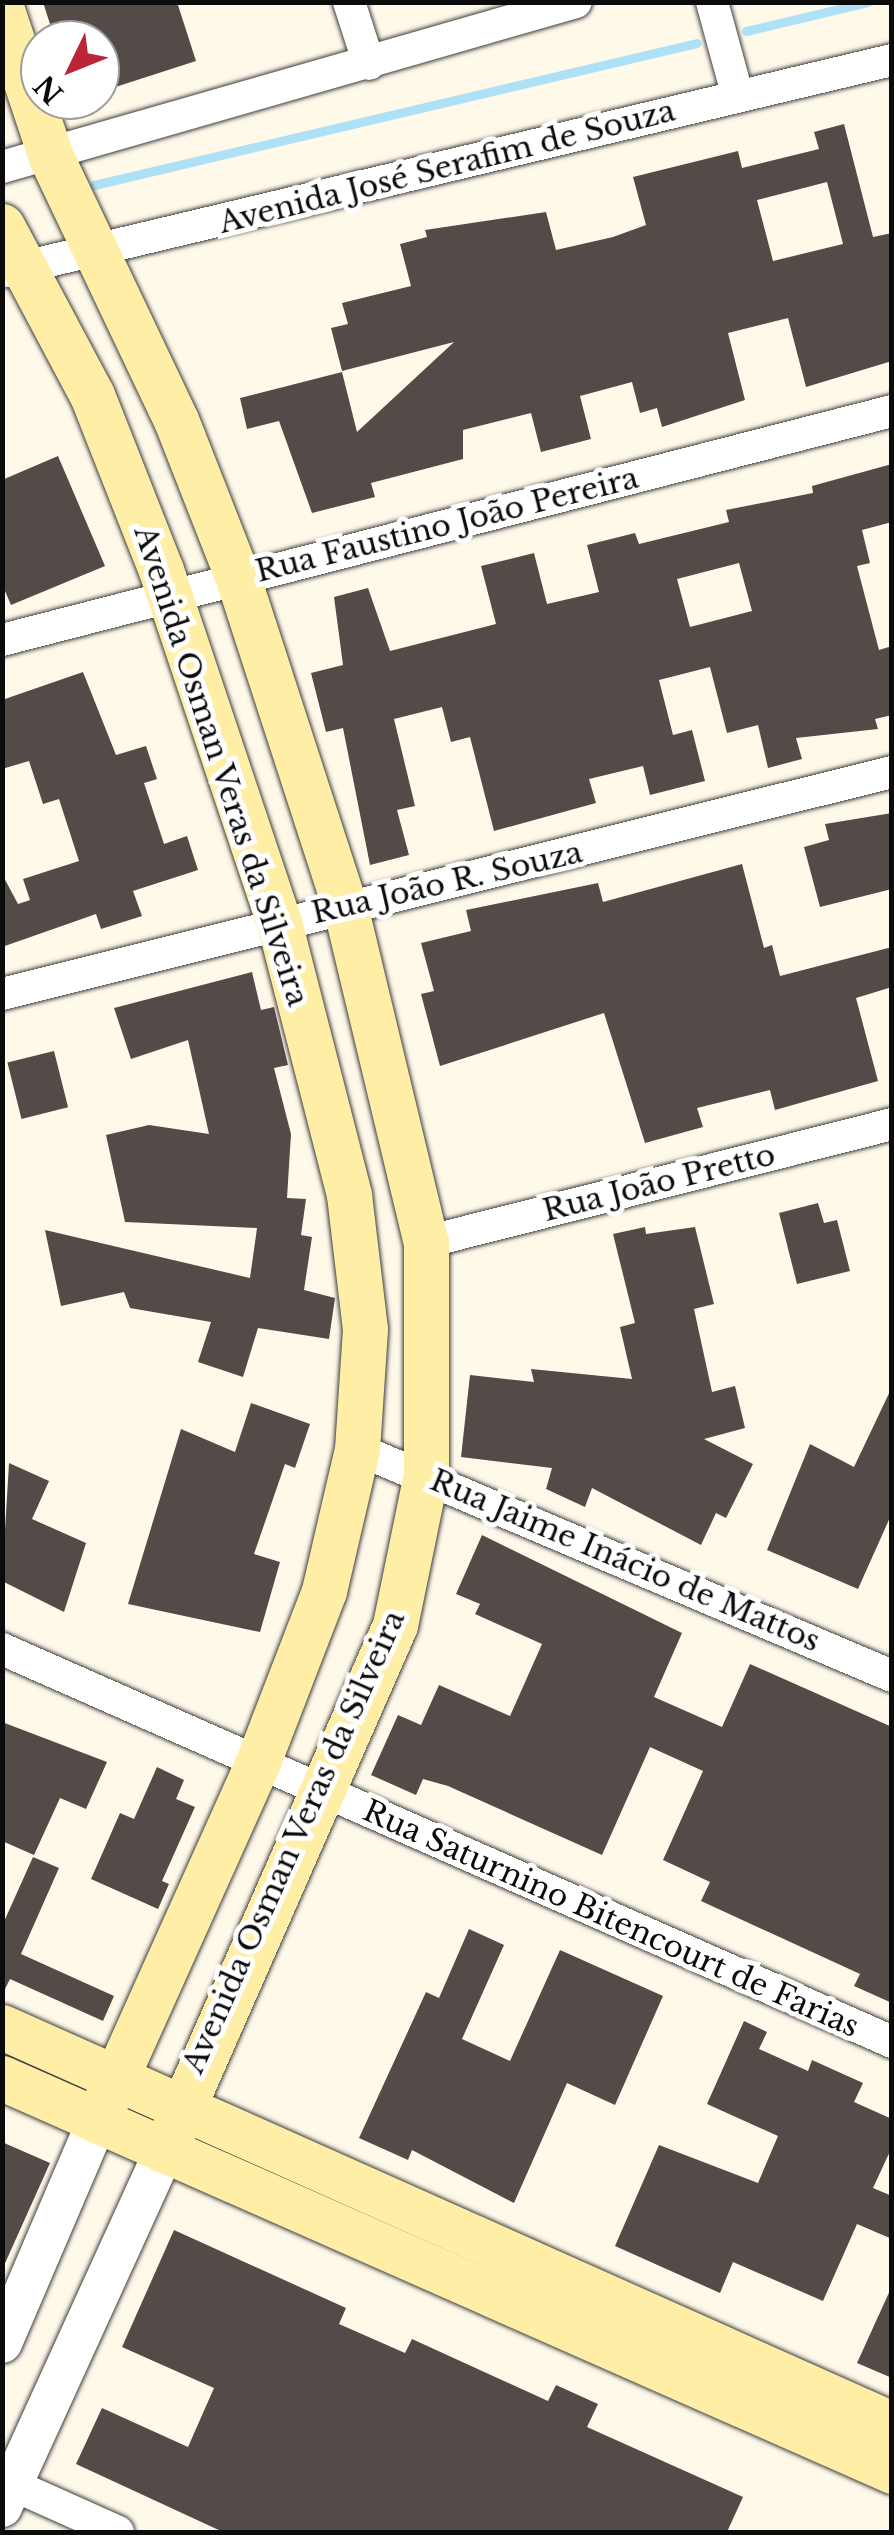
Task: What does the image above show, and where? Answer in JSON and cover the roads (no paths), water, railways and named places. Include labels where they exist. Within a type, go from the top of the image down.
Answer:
[{"type":"main road","name":"Avenida Osman Veras da Silveira","points":[[2,10],[50,157],[92,255],[176,420],[238,578],[346,910],[426,1242],[426,1474],[395,1625],[318,1790],[180,2105],[164,2151]]},
{"type":"main road","name":"Avenida Osman Veras da Silveira","points":[[2,226],[12,270],[92,395],[169,595],[279,922],[349,1195],[365,1330],[356,1449],[324,1591],[258,1762],[98,2120]]},
{"type":"main road","points":[[2,2027],[892,2424]]},
{"type":"main road","points":[[2,2078],[892,2471]]},
{"type":"street","points":[[350,2],[369,64]]},
{"type":"street","points":[[2,167],[50,157],[576,2]]},
{"type":"street","points":[[712,2],[738,97]]},
{"type":"street","name":"Avenida José Serafim de Souza","points":[[12,270],[92,255],[892,60]]},
{"type":"street","name":"Rua Faustino João Pereira","points":[[2,640],[892,411]]},
{"type":"street","name":"Rua João R. Souza","points":[[2,994],[892,772]]},
{"type":"street","name":"Rua João Pretto","points":[[426,1242],[892,1124]]},
{"type":"street","name":"Rua Jaime Inácio de Mattos","points":[[356,1449],[426,1474],[892,1676]]},
{"type":"street","name":"Rua Saturnino Bitencourt de Farias","points":[[2,1649],[892,2042]]},
{"type":"street","points":[[2,2343],[98,2120]]},
{"type":"street","points":[[118,2532],[6,2491],[164,2151]]},
{"type":"waterway","points":[[746,31],[868,2]]},
{"type":"waterway","points":[[94,185],[697,43]]}]
